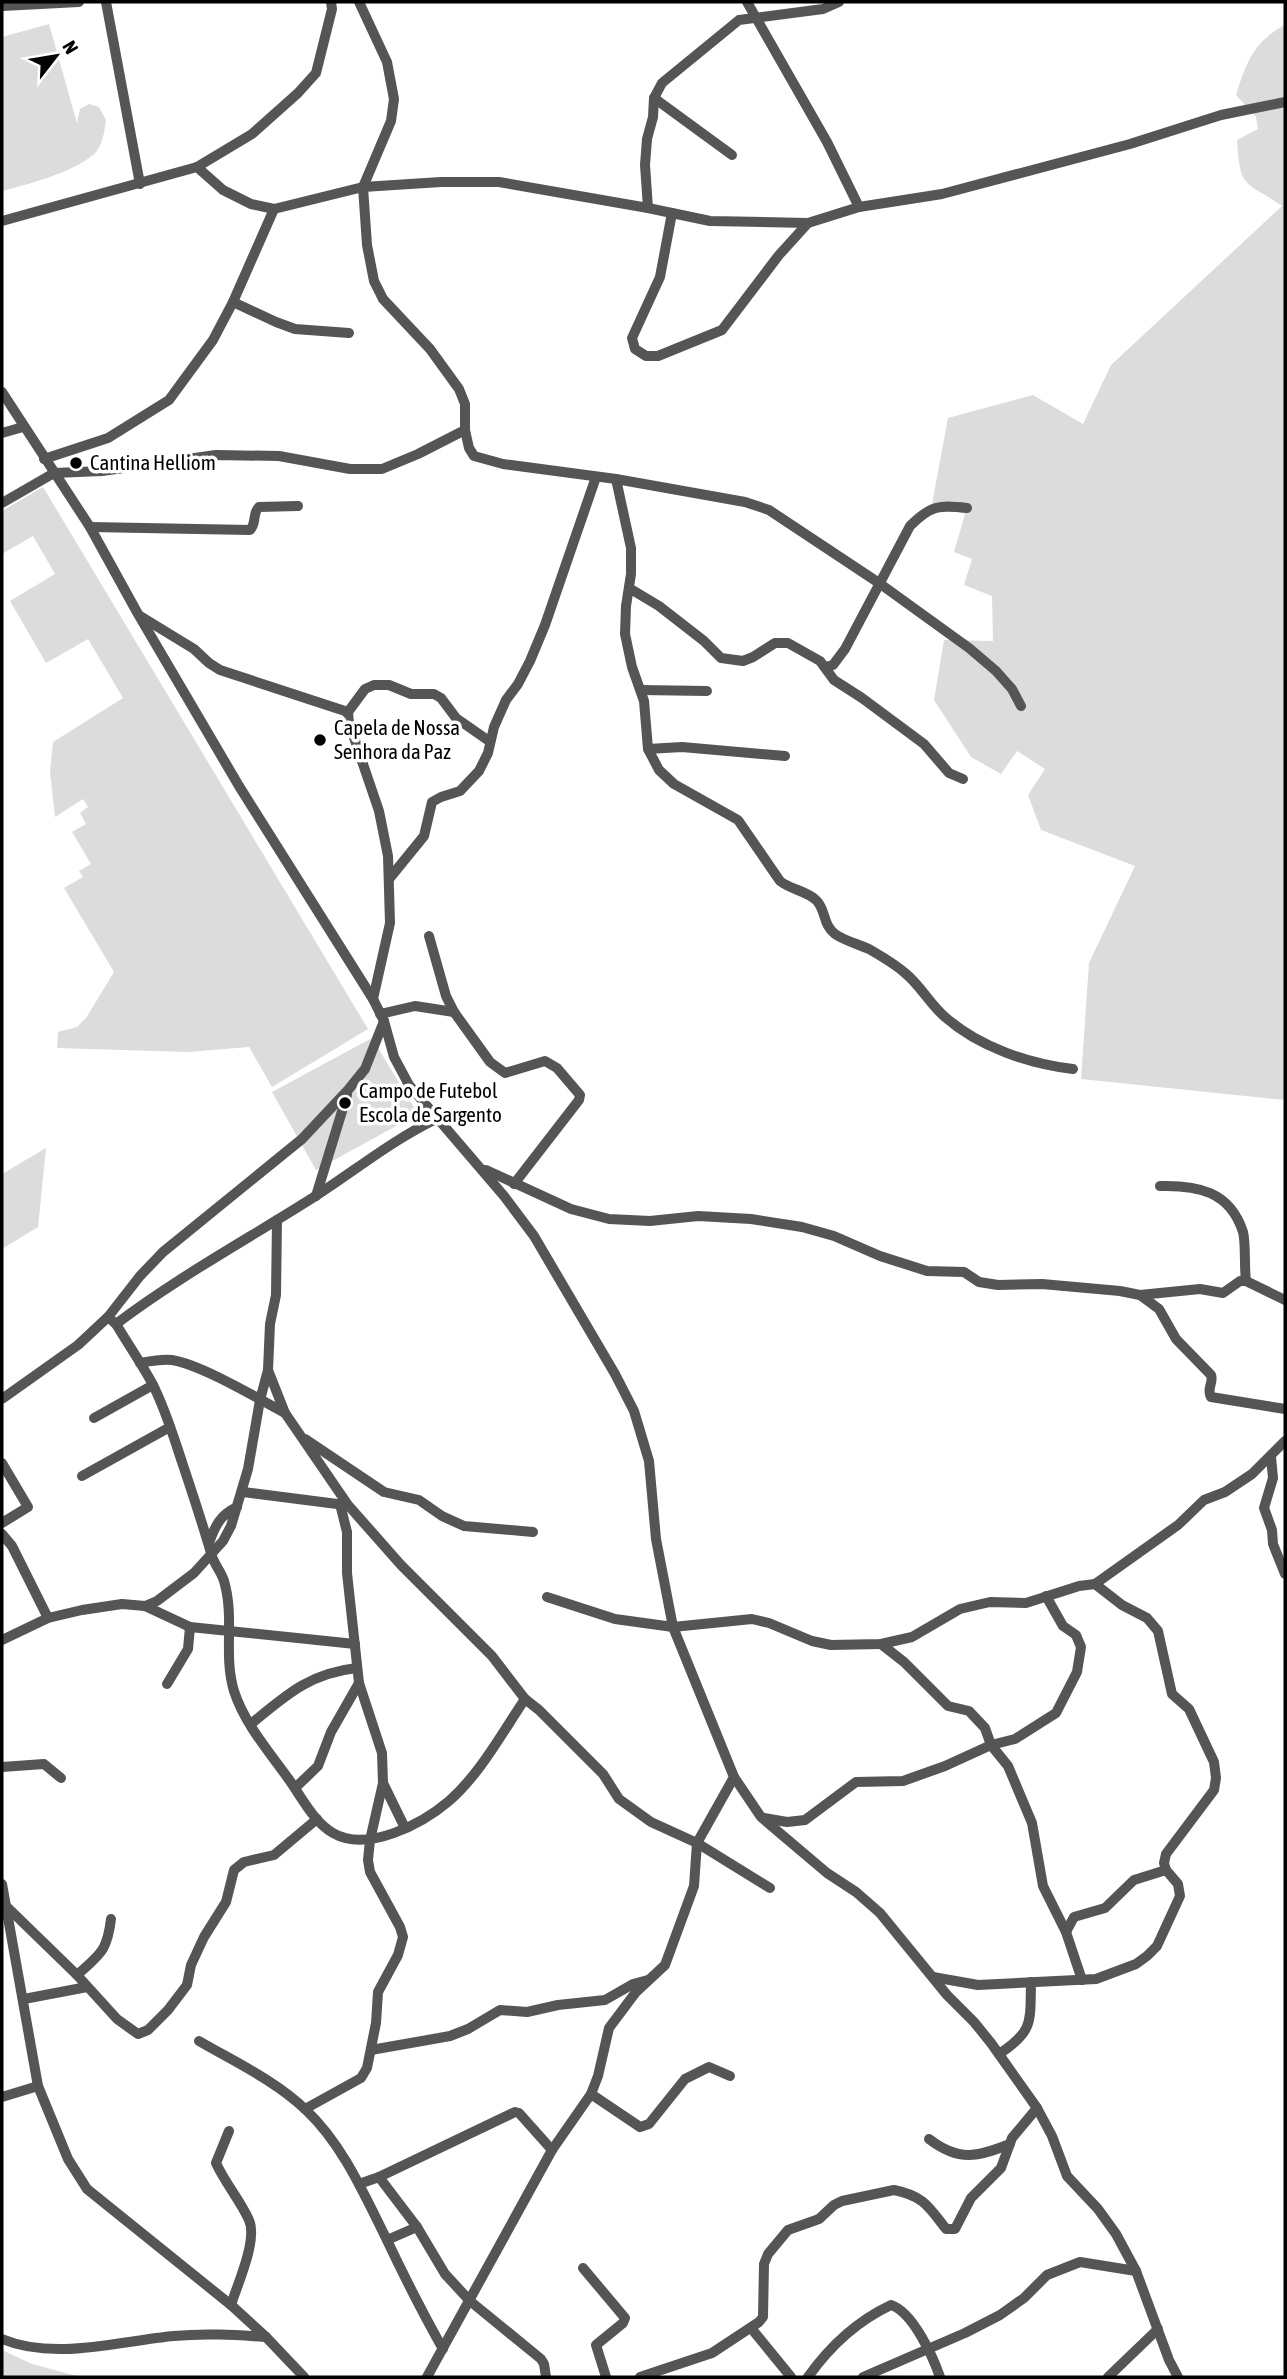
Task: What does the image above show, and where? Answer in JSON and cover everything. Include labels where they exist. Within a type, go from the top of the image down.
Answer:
[{"type":"street","points":[[2,6],[79,2]]},
{"type":"street","points":[[106,2],[140,184]]},
{"type":"street","points":[[359,2],[387,62],[394,110],[363,187],[367,246],[374,281],[383,299],[430,349],[459,389],[465,404],[465,430],[469,448],[474,456],[484,460],[616,479],[745,502],[769,510],[879,583],[969,648],[996,671],[1012,689],[1021,706]]},
{"type":"street","points":[[747,2],[827,142],[859,207]]},
{"type":"street","points":[[648,208],[645,165],[654,98],[668,78],[733,23],[755,16],[823,9],[839,2]]},
{"type":"street","points":[[2,221],[197,167],[252,134],[316,73],[333,4]]},
{"type":"street","points":[[654,98],[732,155]]},
{"type":"street","points":[[197,167],[223,190],[251,204],[274,209],[363,187],[499,182],[648,208],[710,222],[808,223],[859,207],[942,194],[1130,144],[1221,115],[1285,103]]},
{"type":"street","points":[[44,459],[107,438],[169,400],[213,340],[274,209]]},
{"type":"street","points":[[672,213],[660,276],[632,338],[635,349],[646,356],[658,356],[722,330],[779,255],[808,223]]},
{"type":"street","points":[[233,302],[295,329],[349,333]]},
{"type":"street","points":[[2,392],[90,527],[239,786],[373,999],[394,1057],[409,1086],[480,1167],[534,1236],[615,1374],[634,1411],[649,1461],[656,1539],[673,1627],[734,1777],[761,1817],[827,1874],[856,1892],[880,1913],[999,2054],[1037,2108],[1052,2136],[1063,2169],[1107,2220],[1136,2271],[1178,2377]]},
{"type":"street","points":[[2,433],[23,426]]},
{"type":"street","points":[[2,503],[54,473],[102,471],[216,455],[279,456],[350,469],[382,469],[465,430]]},
{"type":"street","points":[[389,879],[424,836],[432,803],[465,787],[479,771],[506,700],[530,661],[545,625],[596,477]]},
{"type":"street","points":[[616,479],[631,548],[625,634],[632,667],[641,691],[648,749],[659,769],[674,784],[738,820],[780,881],[815,899],[821,905],[826,924],[831,931],[908,974],[945,1017],[976,1038],[1007,1052],[1044,1065],[1073,1069]]},
{"type":"street","points":[[825,667],[839,658],[910,526],[923,513],[934,507],[945,505],[967,508]]},
{"type":"street","points":[[90,527],[250,530],[254,526],[259,507],[298,506]]},
{"type":"street","points":[[629,588],[659,606],[709,645],[717,657],[743,661],[775,643],[782,642],[820,662],[834,680],[924,744],[949,773],[963,779]]},
{"type":"street","points":[[138,614],[194,649],[220,670],[348,712]]},
{"type":"street","points":[[373,999],[390,923],[388,856],[379,811],[349,723],[348,712],[365,689],[374,685],[389,685],[411,694],[433,694],[441,698],[456,718],[489,741]]},
{"type":"street","points":[[641,691],[707,691]]},
{"type":"street","points":[[648,749],[682,747],[785,756]]},
{"type":"street","points":[[429,936],[446,996],[454,1012],[490,1062],[505,1073],[545,1061],[557,1069],[580,1095],[579,1100],[514,1184]]},
{"type":"street","points":[[382,1018],[415,1006],[454,1012]]},
{"type":"street","points":[[112,1321],[140,1276],[163,1252],[302,1139],[348,1090],[365,1069],[382,1018]]},
{"type":"street","points":[[316,1196],[348,1090]]},
{"type":"street","points":[[2,1399],[112,1321],[316,1196],[402,1136],[436,1119]]},
{"type":"street","points":[[480,1167],[571,1209],[609,1219],[650,1221],[698,1216],[751,1219],[813,1230],[928,1271],[964,1272],[979,1282],[998,1285],[1042,1284],[1140,1295],[1200,1289],[1223,1293],[1240,1281],[1246,1281],[1285,1300]]},
{"type":"street","points":[[1160,1186],[1196,1187],[1213,1193],[1231,1207],[1243,1233],[1246,1281]]},
{"type":"street","points":[[145,1606],[178,1586],[211,1555],[223,1541],[243,1492],[268,1370],[276,1295],[277,1220]]},
{"type":"street","points":[[1140,1295],[1159,1309],[1176,1339],[1211,1375],[1210,1397],[1285,1409]]},
{"type":"street","points":[[112,1321],[153,1385],[170,1427],[211,1555],[223,1578],[229,1601],[228,1667],[235,1694],[251,1724],[295,1788],[317,1819],[331,1832],[344,1838],[370,1840],[405,1828],[448,1802],[467,1782],[525,1699]]},
{"type":"street","points":[[140,1363],[158,1359],[174,1360],[195,1367],[285,1413]]},
{"type":"street","points":[[268,1370],[285,1413],[344,1505],[492,1656],[525,1699],[603,1774],[619,1799],[651,1822],[696,1843],[770,1888]]},
{"type":"street","points":[[94,1418],[153,1385]]},
{"type":"street","points":[[82,1476],[170,1427]]},
{"type":"street","points":[[297,1433],[384,1492],[419,1500],[442,1516],[471,1527],[533,1532]]},
{"type":"street","points":[[547,1597],[615,1619],[673,1627],[752,1619],[812,1641],[831,1645],[881,1644],[912,1637],[960,1609],[990,1602],[1026,1603],[1095,1584],[1178,1525],[1204,1500],[1239,1484],[1271,1457],[1285,1441]]},
{"type":"street","points":[[1271,1457],[1273,1478],[1264,1508],[1272,1530],[1273,1544],[1285,1574]]},
{"type":"street","points":[[2,1464],[28,1507],[2,1523]]},
{"type":"street","points":[[243,1492],[344,1505]]},
{"type":"street","points":[[305,2109],[361,2078],[367,2068],[378,1992],[398,1955],[403,1937],[370,1872],[368,1860],[383,1783],[382,1752],[359,1683],[347,1573],[344,1505]]},
{"type":"street","points":[[209,1543],[221,1517],[237,1507]]},
{"type":"street","points":[[2,1534],[16,1553],[48,1618]]},
{"type":"street","points":[[933,1977],[978,1985],[1096,1979],[1136,1964],[1147,1956],[1157,1946],[1180,1896],[1178,1884],[1166,1870],[1166,1854],[1214,1790],[1214,1762],[1189,1709],[1172,1694],[1158,1631],[1147,1618],[1122,1605],[1095,1584]]},
{"type":"street","points":[[761,1817],[787,1822],[805,1820],[856,1782],[903,1781],[992,1745],[1015,1739],[1056,1713],[1077,1672],[1080,1643],[1076,1635],[1063,1626],[1046,1596]]},
{"type":"street","points":[[2,1640],[48,1618],[82,1609],[122,1604],[145,1606],[190,1627],[355,1644]]},
{"type":"street","points":[[167,1685],[188,1649],[190,1627]]},
{"type":"street","points":[[881,1644],[904,1662],[948,1706],[969,1711],[985,1728],[992,1745],[1008,1766],[1032,1824],[1043,1886],[1066,1932],[1082,1980]]},
{"type":"street","points":[[251,1724],[299,1687],[333,1671],[357,1668]]},
{"type":"street","points":[[295,1788],[318,1766],[331,1732],[359,1683]]},
{"type":"street","points":[[2,1767],[44,1764],[61,1778]]},
{"type":"street","points":[[427,2377],[552,2150],[591,2094],[609,2028],[648,1980],[665,1965],[694,1886],[696,1843],[734,1777]]},
{"type":"street","points":[[383,1783],[405,1828]]},
{"type":"street","points":[[6,1906],[77,1975],[117,2019],[138,2034],[148,2031],[187,1985],[191,1965],[226,1902],[234,1870],[244,1862],[274,1855],[317,1819]]},
{"type":"street","points":[[1066,1932],[1074,1917],[1105,1908],[1134,1880],[1166,1870]]},
{"type":"street","points":[[2,1884],[38,2086],[68,2159],[87,2189],[267,2337],[304,2377]]},
{"type":"street","points":[[77,1975],[103,1952],[111,1919]]},
{"type":"street","points":[[371,2050],[461,2032],[500,2010],[527,2012],[558,2005],[604,2000],[632,1984],[648,1980]]},
{"type":"street","points":[[999,2054],[1017,2042],[1027,2028],[1031,1982]]},
{"type":"street","points":[[24,1999],[88,1987]]},
{"type":"street","points":[[199,2041],[260,2076],[305,2109],[324,2130],[359,2184],[443,2349]]},
{"type":"street","points":[[591,2094],[640,2127],[649,2124],[684,2078],[691,2074],[709,2067],[730,2076]]},
{"type":"street","points":[[2,2097],[38,2086]]},
{"type":"street","points":[[640,2377],[712,2353],[751,2328],[763,2317],[764,2264],[768,2254],[788,2230],[819,2219],[842,2201],[894,2190],[924,2200],[946,2229],[955,2229],[971,2199],[1001,2168],[1010,2144],[1037,2108]]},
{"type":"street","points":[[359,2184],[515,2112],[519,2113],[552,2150]]},
{"type":"street","points":[[229,2131],[216,2163],[252,2231],[230,2305]]},
{"type":"street","points":[[929,2139],[943,2150],[971,2156],[982,2155],[1010,2144]]},
{"type":"street","points":[[379,2176],[417,2227],[438,2267],[470,2301],[541,2359],[546,2377]]},
{"type":"street","points":[[387,2240],[417,2227]]},
{"type":"street","points":[[863,2377],[1000,2315],[1024,2298],[1047,2275],[1080,2262],[1136,2271]]},
{"type":"street","points":[[583,2268],[625,2318],[623,2323],[596,2345],[606,2377]]},
{"type":"street","points":[[808,2377],[834,2344],[891,2305],[899,2308],[929,2347],[940,2377]]},
{"type":"street","points":[[751,2328],[790,2377]]},
{"type":"street","points":[[1108,2377],[1158,2329]]},
{"type":"street","points":[[2,2339],[13,2344],[56,2350],[218,2333],[267,2337]]},
{"type":"shaded area","points":[[49,24],[77,123],[80,109],[89,104],[99,107],[106,120],[102,139],[93,155],[73,167],[2,191],[2,37]]},
{"type":"shaded area","points":[[1285,25],[1285,1100],[1081,1079],[1089,963],[1135,866],[1041,830],[1028,795],[1045,769],[1017,751],[1001,774],[971,757],[934,700],[944,640],[993,641],[992,596],[964,585],[972,559],[954,552],[965,514],[932,504],[948,418],[1033,395],[1083,424],[1111,365],[1282,206],[1247,183],[1243,177],[1237,140],[1258,129],[1256,117],[1236,95],[1253,54],[1266,38]]},
{"type":"shaded area","points":[[43,487],[368,1029],[272,1087],[249,1047],[188,1052],[57,1048],[58,1032],[77,1027],[86,1018],[114,972],[64,888],[83,877],[79,871],[91,864],[72,832],[86,824],[80,813],[88,807],[83,799],[55,817],[50,772],[53,742],[123,698],[88,639],[46,663],[10,601],[55,574],[33,536],[2,554],[2,511]]},
{"type":"shaded area","name":"Campo de Futebol Escola de Sargento","points":[[372,1038],[418,1114],[316,1170],[272,1092]]},
{"type":"shaded area","points":[[46,1148],[38,1227],[2,1249],[2,1174]]},
{"type":"shaded area","points":[[2,2350],[32,2364],[81,2377],[2,2377]]},
{"type":"place","name":"Cantina Helliom","points":[[76,463]]},
{"type":"place","name":"Capela de Nossa Senhora da Paz","points":[[320,740]]},
{"type":"place","name":"Campo de Futebol Escola de Sargento","points":[[345,1103]]}]
